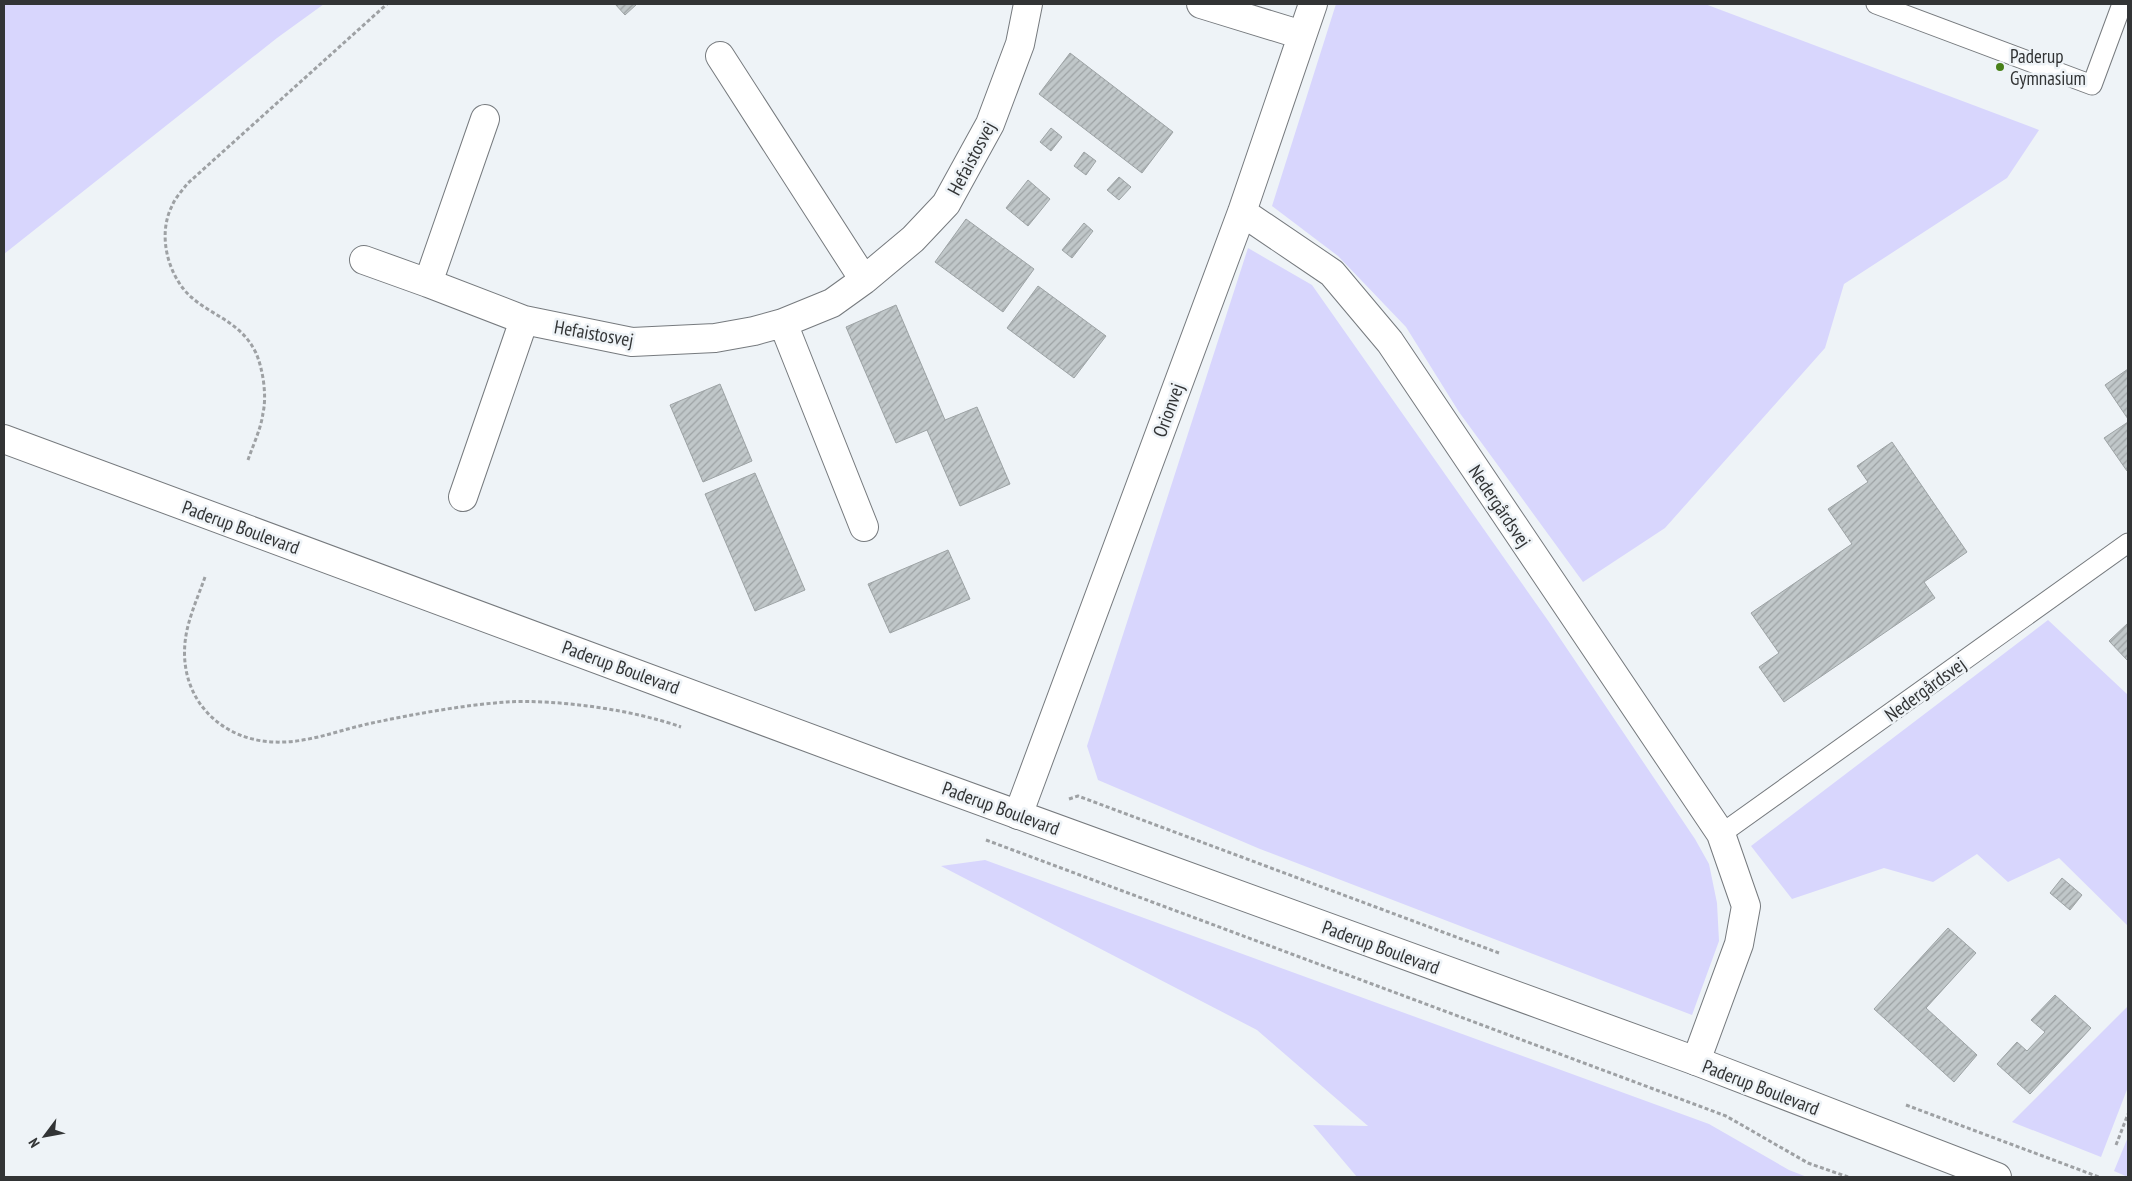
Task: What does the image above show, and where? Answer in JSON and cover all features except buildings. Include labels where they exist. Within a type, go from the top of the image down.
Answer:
[{"type":"street","name":"Hefaistosvej","points":[[364,260],[524,320],[632,342],[715,338],[754,332],[783,323],[832,303],[864,280],[913,239],[946,204],[990,124],[1020,44],[1028,4]]},
{"type":"street","points":[[1202,4],[1302,35]]},
{"type":"street","name":"Orionvej","points":[[1018,814],[1242,212],[1312,4]]},
{"type":"street","points":[[720,56],[864,280]]},
{"type":"street","points":[[428,283],[485,119]]},
{"type":"street","name":"Nedergårdsvej","points":[[1242,212],[1332,273],[1390,342],[1721,834],[1746,906],[1739,944],[1696,1062]]},
{"type":"street","points":[[463,497],[524,320]]},
{"type":"street","points":[[783,323],[864,526]]},
{"type":"street","name":"Paderup Boulevard","points":[[4,439],[1018,814],[1696,1062],[1997,1177]]},
{"type":"lane","points":[[1876,4],[2092,85],[2122,4]]},
{"type":"lane","name":"Nedergårdsvej","points":[[1721,834],[2128,543]]},
{"type":"path","points":[[248,460],[264,412],[262,378],[256,354],[244,333],[191,297],[175,278],[168,263],[166,222],[172,206],[187,184],[387,4]]},
{"type":"path","points":[[205,577],[187,630],[184,651],[187,671],[193,693],[204,710],[219,724],[237,736],[259,741],[303,740],[372,723],[506,702],[554,702],[660,720],[688,730]]},
{"type":"path","points":[[978,837],[1726,1116],[1808,1163],[1848,1177]]},
{"type":"path","points":[[2116,1145],[2128,1114]]},
{"type":"shaded area","points":[[4,4],[324,4],[277,38],[4,254]]},
{"type":"shaded area","points":[[1336,4],[1705,4],[2039,130],[2007,178],[1844,284],[1825,348],[1665,528],[1583,582],[1459,412],[1406,327],[1338,256],[1272,206]]},
{"type":"shaded area","points":[[1248,248],[1312,285],[1549,622],[1695,839],[1709,864],[1717,903],[1719,941],[1692,1015],[1260,849],[1098,780],[1087,746]]},
{"type":"shaded area","points":[[2048,620],[2128,695],[2128,926],[2059,858],[2008,882],[1977,854],[1933,882],[1884,868],[1792,899],[1751,846]]},
{"type":"shaded area","points":[[985,860],[1709,1124],[1789,1170],[1807,1177],[1357,1177],[1313,1125],[1368,1126],[1257,1030],[941,866]]},
{"type":"shaded area","points":[[2128,1006],[2128,1087],[2101,1157],[2012,1122]]},
{"type":"shaded area","points":[[2128,1137],[2128,1177],[2114,1171]]},
{"type":"place","name":"Paderup Gymnasium","points":[[2000,67]]}]
